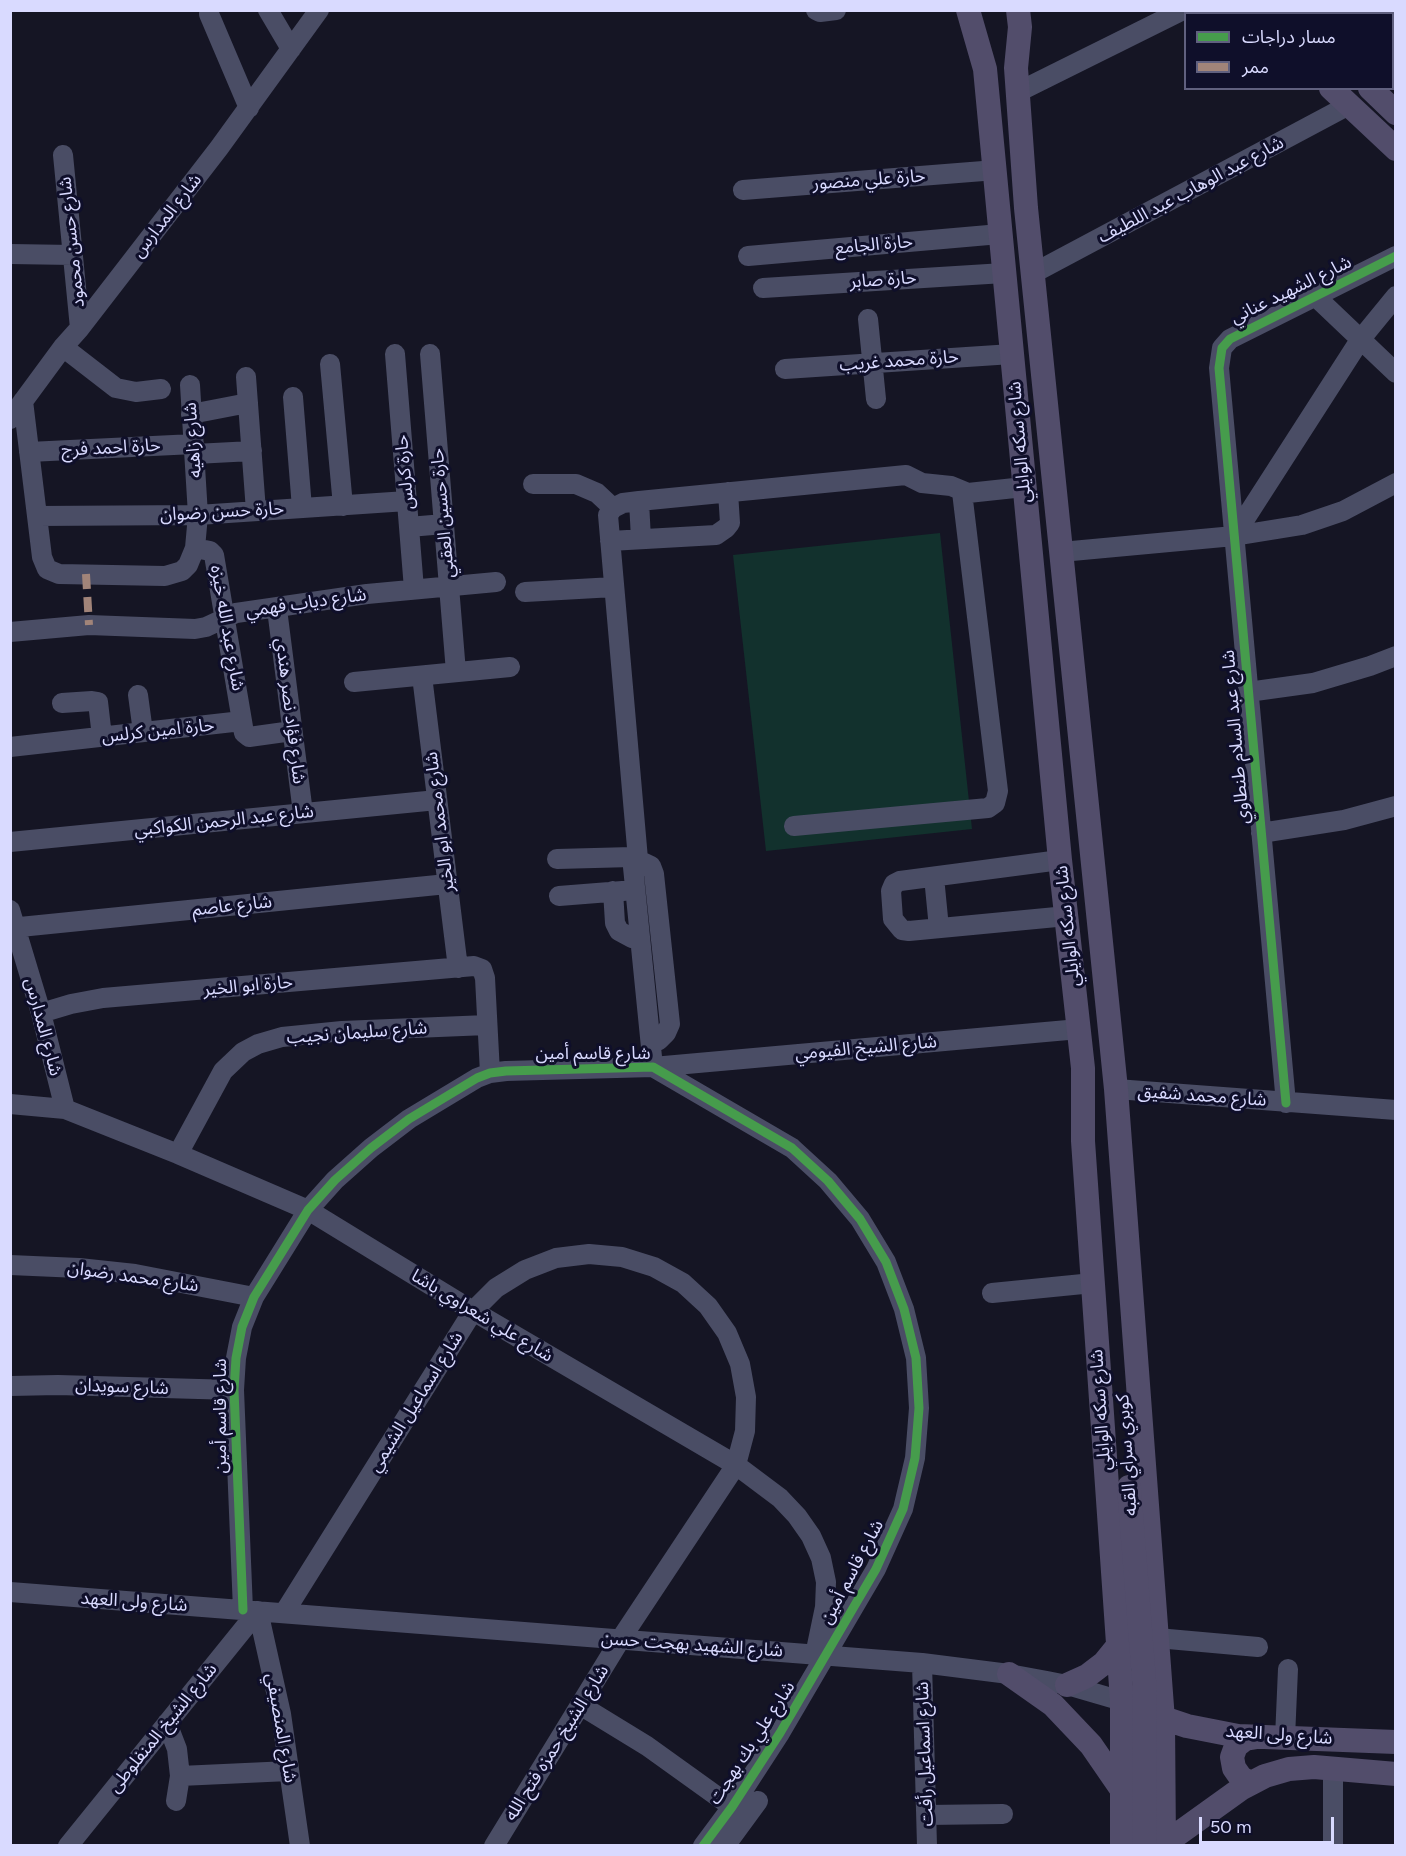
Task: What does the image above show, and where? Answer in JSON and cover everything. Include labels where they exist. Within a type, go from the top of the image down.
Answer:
[{"type":"main road","name":"شارع سكه الوايلي","points":[[968,10],[971,27],[985,69],[996,170],[1000,234],[1060,860],[1083,1068],[1083,1141],[1122,1701],[1122,1845]]},
{"type":"main road","points":[[983,10],[985,69]]},
{"type":"main road","points":[[1002,10],[1004,28],[1016,68]]},
{"type":"main road","name":"شارع سكه الوايلي","points":[[1018,10],[1020,27],[1016,68],[1032,274],[1116,1089],[1163,1720],[1157,1845]]},
{"type":"main road","points":[[1333,90],[1395,149]]},
{"type":"main road","points":[[1372,90],[1395,113]]},
{"type":"main road","name":"كوبري سراي القبه","points":[[1083,1068],[1097,1101],[1106,1138],[1129,1487],[1157,1845]]},
{"type":"main road","points":[[1067,1684],[1087,1676],[1104,1664],[1117,1647]]},
{"type":"main road","points":[[1009,1674],[1053,1705],[1091,1745],[1122,1790]]},
{"type":"main road","name":"شارع ولى العهد","points":[[1122,1701],[1163,1720],[1238,1736],[1395,1742]]},
{"type":"main road","points":[[1251,1783],[1240,1778],[1234,1768],[1232,1757],[1236,1746],[1245,1739],[1257,1737]]},
{"type":"main road","name":"شارع ولى العهد","points":[[1157,1845],[1265,1776],[1289,1769],[1314,1767],[1395,1774]]},
{"type":"street","points":[[268,10],[291,49]]},
{"type":"street","name":"شارع المدارس","points":[[10,419],[63,347],[249,108],[319,10]]},
{"type":"street","points":[[816,10],[820,12],[836,10]]},
{"type":"street","points":[[1018,92],[1183,10]]},
{"type":"street","points":[[209,14],[249,108]]},
{"type":"street","name":"شارع عبد الوهاب عبد اللطيف","points":[[1032,274],[1349,105]]},
{"type":"street","name":"شارع حسن محمود","points":[[63,155],[80,328]]},
{"type":"street","name":"حارة علي منصور","points":[[743,190],[996,170]]},
{"type":"street","name":"حارة الجامع","points":[[748,256],[1000,234]]},
{"type":"street","points":[[10,254],[73,255]]},
{"type":"street","name":"شارع الشهيد عناني","points":[[1219,368],[1222,348],[1230,339],[1395,256]]},
{"type":"street","name":"حارة صابر","points":[[763,288],[1004,273]]},
{"type":"street","points":[[1315,296],[1395,374]]},
{"type":"street","points":[[1234,536],[1360,340],[1395,296]]},
{"type":"street","points":[[868,319],[876,399]]},
{"type":"street","points":[[63,347],[116,388],[136,392],[161,389]]},
{"type":"street","name":"حارة كرلس","points":[[395,354],[414,589]]},
{"type":"street","name":"حارة حسين العقبي","points":[[430,354],[456,672]]},
{"type":"street","name":"حارة محمد غريب","points":[[785,369],[1012,354]]},
{"type":"street","points":[[330,364],[343,506]]},
{"type":"street","name":"شارع عبد السلام طنطاوي","points":[[1219,368],[1286,1103]]},
{"type":"street","points":[[246,377],[256,511]]},
{"type":"street","name":"شارع زاهيه","points":[[190,385],[198,515],[192,557]]},
{"type":"street","points":[[293,397],[302,508]]},
{"type":"street","points":[[23,401],[43,564],[52,573],[165,576],[182,572],[192,557]]},
{"type":"street","points":[[191,414],[248,403]]},
{"type":"street","name":"حارة احمد فرج","points":[[29,452],[194,449],[252,451]]},
{"type":"street","points":[[653,1067],[635,890],[635,858],[608,515],[613,507],[639,501],[906,475],[922,483],[951,486],[968,493],[1024,487]]},
{"type":"street","points":[[1061,552],[1234,536],[1302,525],[1343,511],[1395,483]]},
{"type":"street","points":[[533,484],[576,484],[597,493],[613,507]]},
{"type":"street","points":[[610,541],[716,535],[730,523],[728,492]]},
{"type":"street","points":[[794,826],[988,808],[996,803],[998,791],[962,492]]},
{"type":"street","name":"حارة حسن رضوان","points":[[37,516],[198,515],[407,501]]},
{"type":"street","points":[[639,501],[641,540]]},
{"type":"street","points":[[409,527],[444,524]]},
{"type":"street","name":"شارع عبد الله خيزه","points":[[192,557],[210,551],[214,555],[242,721]]},
{"type":"street","name":"شارع دياب فهمي","points":[[10,632],[89,626],[195,629],[206,627],[236,613],[277,609],[366,594],[496,582]]},
{"type":"street","points":[[525,592],[614,587]]},
{"type":"street","name":"شارع فؤاد نصر هندي","points":[[277,609],[303,813]]},
{"type":"street","points":[[1248,692],[1313,683],[1395,656]]},
{"type":"street","points":[[354,682],[510,667]]},
{"type":"street","name":"شارع محمد ابو الخير","points":[[422,676],[458,968]]},
{"type":"street","points":[[138,695],[143,732]]},
{"type":"street","points":[[62,703],[92,700],[98,702],[102,737]]},
{"type":"street","points":[[242,721],[244,733],[249,737],[292,731]]},
{"type":"street","name":"حارة امين كرلس","points":[[10,747],[242,721]]},
{"type":"street","name":"شارع عبد الرحمن الكواكبي","points":[[10,842],[437,800]]},
{"type":"street","points":[[1261,833],[1344,820],[1395,806]]},
{"type":"street","points":[[556,859],[635,858],[651,866],[654,874],[670,1024],[660,1040],[651,1044]]},
{"type":"street","points":[[1060,860],[900,881],[894,884],[891,891],[893,919],[896,926],[902,930],[1066,916]]},
{"type":"street","points":[[934,877],[939,928]]},
{"type":"street","name":"شارع عاصم","points":[[12,922],[447,884]]},
{"type":"street","points":[[559,896],[635,890]]},
{"type":"street","points":[[613,891],[615,923],[619,931],[632,939],[640,940]]},
{"type":"street","name":"شارع المدارس","points":[[12,922],[41,1013],[65,1109]]},
{"type":"street","name":"حارة ابو الخير","points":[[41,1013],[103,998],[474,966],[482,969],[485,978],[488,1025]]},
{"type":"street","points":[[488,1025],[490,1073]]},
{"type":"street","name":"شارع سليمان نجيب","points":[[178,1154],[223,1071],[243,1052],[258,1044],[282,1037],[342,1031],[488,1025]]},
{"type":"street","name":"شارع الشيخ الفيومي","points":[[653,1067],[1079,1029]]},
{"type":"street","name":"شارع قاسم أمين","points":[[251,1611],[234,1390],[236,1358],[240,1337],[254,1297],[308,1210],[335,1180],[409,1119],[461,1087],[490,1073],[653,1067],[792,1148],[828,1180],[860,1219],[886,1262],[904,1309],[916,1358],[919,1398],[915,1458],[903,1509],[876,1569],[820,1655]]},
{"type":"street","name":"شارع محمد شفيق","points":[[1116,1089],[1395,1110]]},
{"type":"street","name":"شارع علي شعراوي باشا","points":[[10,1104],[65,1109],[178,1154],[308,1210],[473,1311],[736,1465],[780,1498],[797,1516],[811,1536],[821,1558],[826,1582],[820,1655]]},
{"type":"street","name":"شارع اسماعيل الشيمي","points":[[284,1613],[473,1311],[496,1288],[525,1270],[556,1258],[589,1254],[622,1257],[654,1267],[683,1283],[708,1306],[727,1333],[740,1364],[746,1397],[745,1431],[736,1465],[620,1640]]},
{"type":"street","name":"شارع محمد رضوان","points":[[10,1265],[79,1268],[135,1274],[254,1297]]},
{"type":"street","points":[[992,1293],[1093,1283]]},
{"type":"street","name":"شارع سويدان","points":[[10,1386],[58,1385],[234,1390]]},
{"type":"street","name":"شارع ولى العهد","points":[[10,1592],[251,1611]]},
{"type":"street","name":"شارع الشهيد بهجت حسن","points":[[251,1611],[922,1663],[1067,1684],[1122,1701]]},
{"type":"street","name":"شارع الشيخ المنفلوطى","points":[[68,1845],[167,1723],[251,1611]]},
{"type":"street","name":"شارع المنصيفي","points":[[251,1611],[281,1714],[300,1845]]},
{"type":"street","points":[[1157,1638],[1258,1647]]},
{"type":"street","name":"شارع الشيخ حمزه فتح الله","points":[[494,1845],[620,1640]]},
{"type":"street","name":"شارع علي بك بهجت","points":[[712,1844],[732,1807],[780,1733],[820,1655]]},
{"type":"street","name":"شارع اسماعيل رأفت","points":[[922,1663],[927,1845]]},
{"type":"street","points":[[1285,1738],[1287,1669]]},
{"type":"street","points":[[580,1705],[647,1746],[732,1807]]},
{"type":"street","points":[[167,1723],[177,1749],[180,1776],[176,1801]]},
{"type":"street","points":[[1333,1770],[1333,1845]]},
{"type":"street","points":[[180,1776],[289,1771]]},
{"type":"street","points":[[712,1844],[758,1801]]},
{"type":"street","points":[[927,1815],[1003,1814]]},
{"type":"green space","points":[[940,533],[972,829],[766,851],[733,555]]},
{"type":"marked path","points":[[86,574],[89,625]]},
{"type":"cycle path","points":[[1286,1103],[1219,368],[1222,348],[1230,339],[1396,256]]},
{"type":"cycle path","points":[[243,1610],[234,1390],[236,1358],[242,1327],[254,1297],[308,1210],[335,1180],[371,1148],[409,1119],[477,1078],[490,1073],[506,1071],[653,1067],[792,1148],[828,1181],[860,1219],[886,1262],[904,1309],[916,1358],[919,1408],[915,1458],[903,1509],[876,1569],[780,1733],[732,1807],[703,1846]]}]
